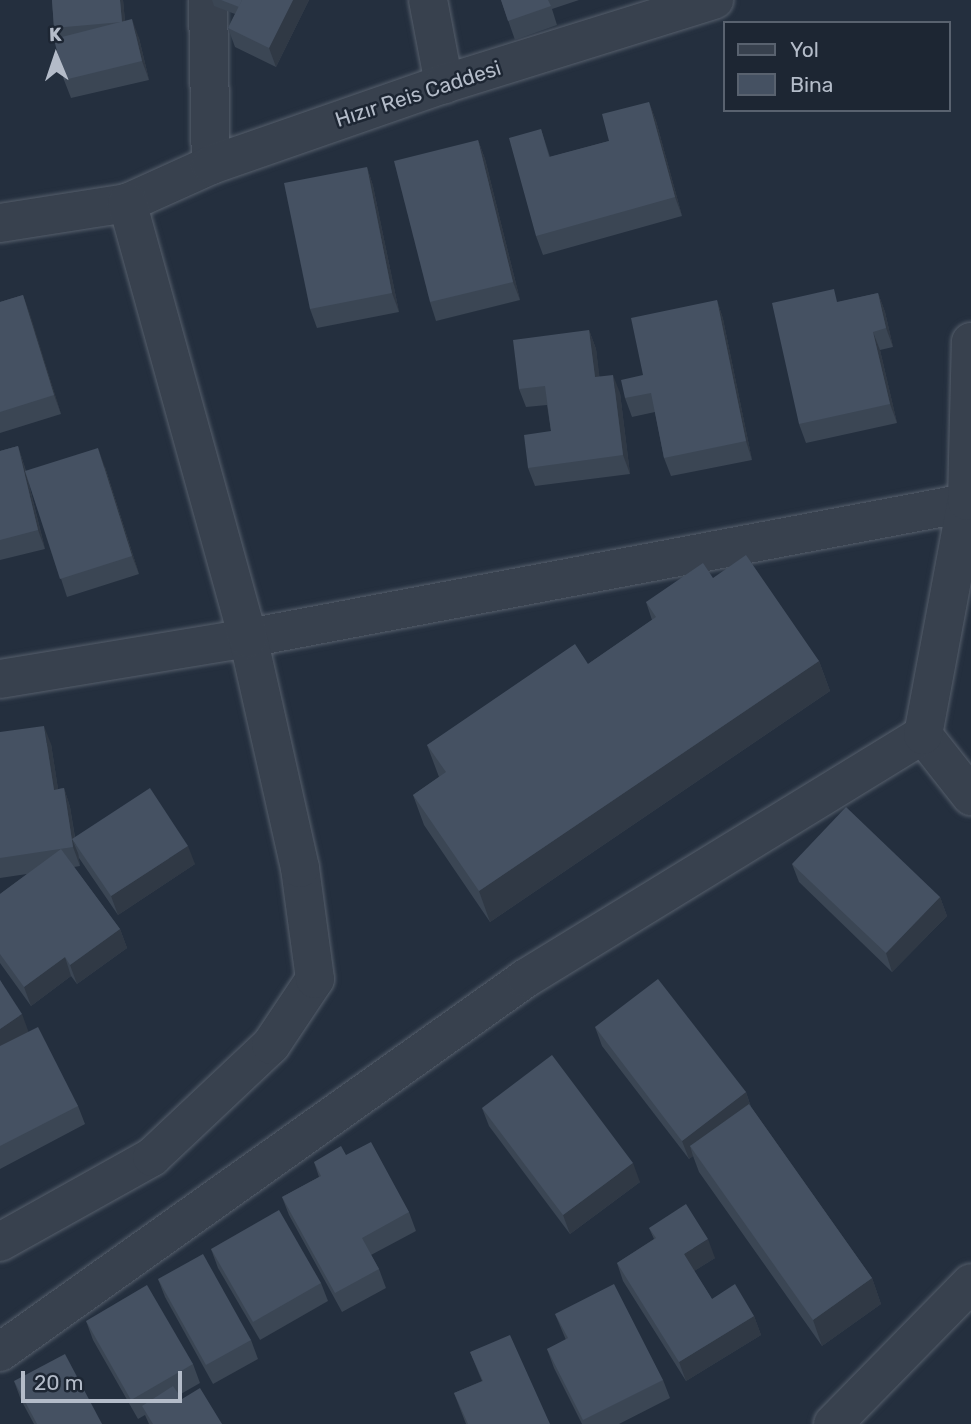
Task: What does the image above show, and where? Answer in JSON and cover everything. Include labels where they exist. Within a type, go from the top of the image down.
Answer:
[{"type":"street","points":[[208,0],[211,165]]},
{"type":"street","points":[[428,0],[444,85]]},
{"type":"street","name":"Hızır Reis Caddesi","points":[[0,223],[127,203],[211,165],[444,85],[714,0]]},
{"type":"street","points":[[0,1242],[152,1157],[271,1045],[315,979],[300,868],[248,638],[127,203]]},
{"type":"street","points":[[0,1352],[526,978],[923,735],[969,501],[971,342]]},
{"type":"street","points":[[0,679],[248,638],[969,501]]},
{"type":"street","points":[[923,735],[971,796]]},
{"type":"street","points":[[833,1424],[971,1283]]},
{"type":"building","points":[[52,0],[120,0],[122,22],[54,28]]},
{"type":"building","points":[[221,0],[242,0],[239,7]]},
{"type":"building","points":[[242,0],[293,0],[269,48],[228,28]]},
{"type":"building","points":[[501,0],[548,0],[551,6],[508,21]]},
{"type":"building","points":[[132,19],[142,61],[64,80],[54,39]]},
{"type":"building","points":[[649,102],[675,197],[536,236],[509,138],[541,129],[549,157],[609,141],[602,114]]},
{"type":"building","points":[[478,140],[513,282],[430,302],[394,161]]},
{"type":"building","points":[[367,167],[392,293],[310,309],[284,183]]},
{"type":"building","points":[[834,289],[837,302],[878,293],[886,328],[873,332],[890,404],[799,424],[772,303]]},
{"type":"building","points":[[23,295],[54,395],[0,412],[0,302]]},
{"type":"building","points":[[717,300],[746,441],[664,458],[651,393],[625,398],[621,380],[643,375],[631,318]]},
{"type":"building","points":[[589,330],[595,377],[613,375],[623,455],[528,468],[524,435],[551,431],[545,386],[519,389],[513,340]]},
{"type":"building","points":[[18,446],[38,530],[0,540],[0,451]]},
{"type":"building","points":[[98,448],[132,556],[60,579],[25,471]]},
{"type":"building","points":[[746,555],[819,661],[479,891],[413,795],[446,772],[427,745],[575,644],[588,664],[656,617],[646,602],[703,563],[713,578]]},
{"type":"building","points":[[44,726],[54,790],[64,788],[73,847],[0,858],[0,732]]},
{"type":"building","points":[[150,788],[188,846],[111,896],[72,839]]},
{"type":"building","points":[[846,807],[940,897],[886,953],[792,864]]},
{"type":"building","points":[[61,849],[120,929],[70,965],[65,957],[24,987],[0,954],[0,894]]},
{"type":"building","points":[[658,979],[746,1092],[682,1141],[595,1027]]},
{"type":"building","points":[[0,980],[22,1014],[0,1029]]},
{"type":"building","points":[[38,1027],[78,1106],[0,1146],[0,1046]]},
{"type":"building","points":[[552,1055],[633,1163],[563,1215],[482,1108]]},
{"type":"building","points":[[749,1104],[872,1278],[813,1320],[690,1146]]},
{"type":"building","points":[[371,1142],[409,1212],[362,1238],[379,1269],[335,1293],[282,1197],[321,1176],[314,1162],[341,1146],[346,1155]]},
{"type":"building","points":[[686,1204],[708,1239],[684,1254],[712,1299],[735,1284],[754,1316],[679,1362],[617,1263],[656,1238],[649,1228]]},
{"type":"building","points":[[279,1210],[321,1283],[253,1322],[211,1249]]},
{"type":"building","points":[[203,1254],[251,1340],[206,1365],[158,1279]]},
{"type":"building","points":[[614,1284],[663,1380],[583,1420],[547,1349],[568,1338],[555,1314]]},
{"type":"building","points":[[147,1285],[193,1364],[131,1400],[86,1321]]},
{"type":"building","points":[[510,1335],[550,1424],[468,1424],[454,1393],[483,1381],[470,1352]]},
{"type":"building","points":[[65,1354],[102,1424],[37,1424],[14,1381]]},
{"type":"building","points":[[173,1386],[182,1399],[200,1388],[222,1424],[153,1424],[142,1406]]}]
